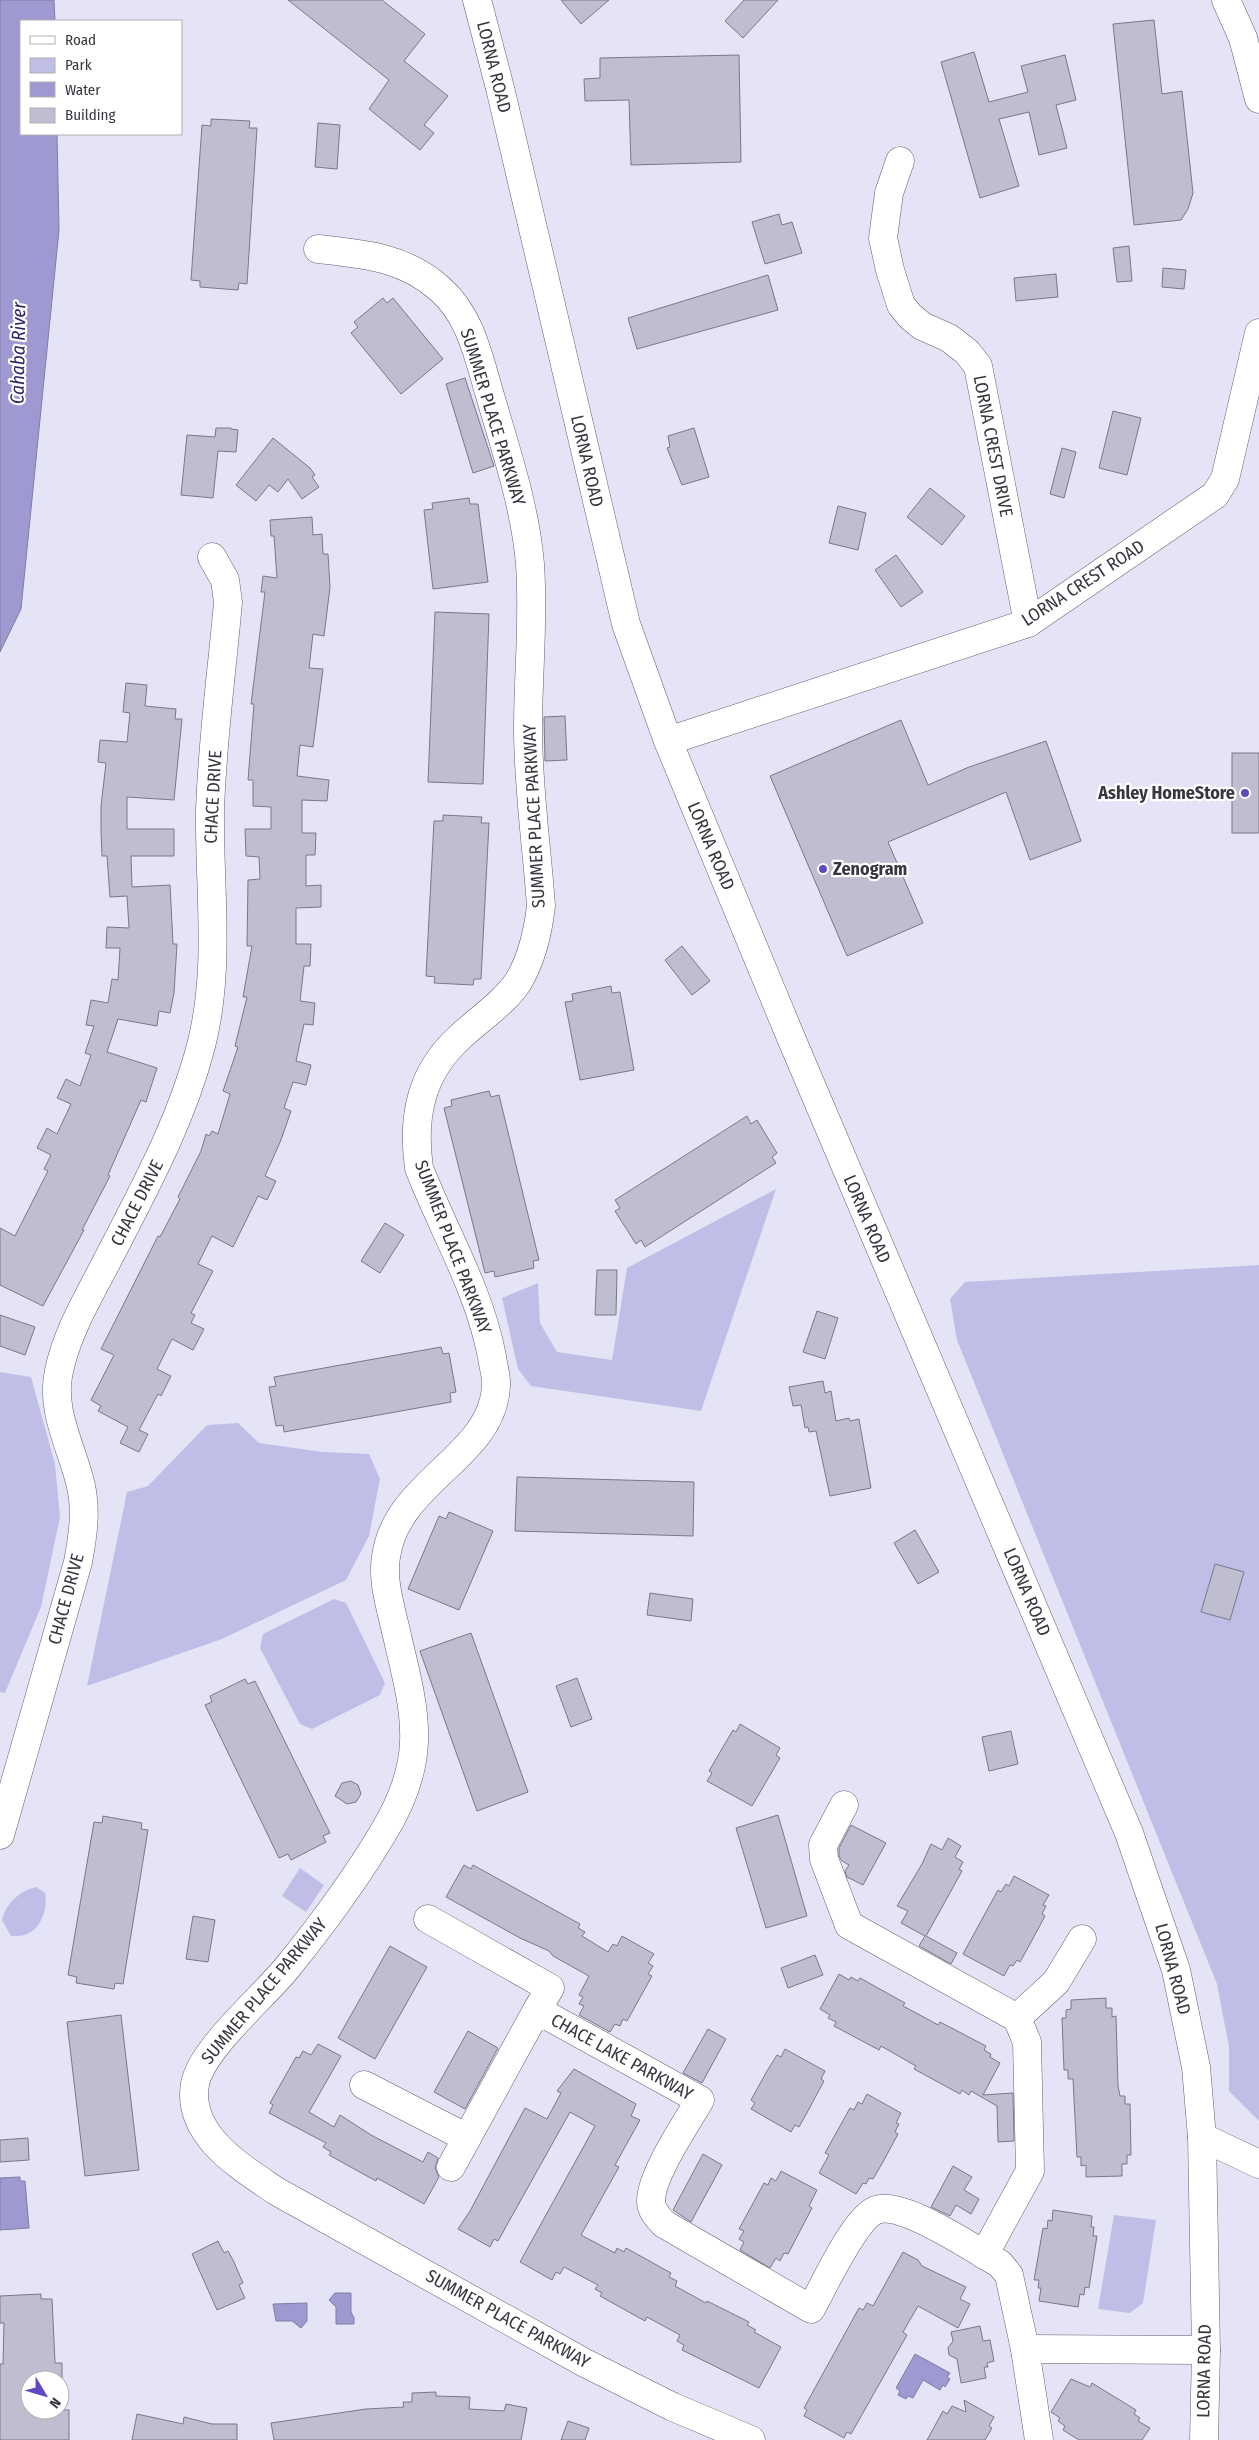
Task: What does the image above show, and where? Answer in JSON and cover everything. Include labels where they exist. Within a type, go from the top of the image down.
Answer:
[{"type":"street","name":"LORNA ROAD","points":[[477,0],[500,88],[626,624],[668,741],[853,1186],[1129,1833],[1176,1970],[1196,2067],[1202,2137],[1206,2350],[1204,2440]]},
{"type":"street","points":[[1226,0],[1243,38],[1259,99]]},
{"type":"street","name":"LORNA CREST DRIVE","points":[[900,161],[889,193],[883,238],[890,270],[901,304],[910,316],[922,326],[949,338],[967,352],[978,366],[1028,622]]},
{"type":"street","name":"SUMMER PLACE PARKWAY","points":[[318,249],[379,256],[406,265],[441,289],[458,309],[473,338],[514,478],[524,521],[529,555],[533,621],[528,730],[542,906],[538,933],[517,982],[494,1008],[459,1038],[443,1056],[431,1074],[421,1098],[416,1121],[415,1140],[419,1168],[486,1324],[496,1385],[484,1424],[472,1442],[422,1489],[407,1507],[396,1523],[385,1559],[388,1593],[415,1723],[415,1748],[410,1775],[384,1831],[322,1922],[286,1969],[210,2051],[200,2067],[195,2084],[195,2107],[204,2130],[214,2143],[248,2172],[276,2191],[585,2363],[673,2407],[751,2440]]},
{"type":"street","name":"LORNA CREST ROAD","points":[[668,741],[1028,622],[1215,495],[1225,479],[1259,333]]},
{"type":"street","name":"CHACE DRIVE","points":[[1,1831],[78,1562],[83,1534],[84,1508],[81,1485],[57,1405],[58,1372],[78,1319],[173,1129],[201,1044],[214,953],[210,809],[228,602],[225,580],[212,557]]},
{"type":"street","points":[[844,1805],[823,1845],[824,1859],[849,1925],[1017,2018],[1027,2042],[1030,2171],[984,2255]]},
{"type":"street","name":"CHACE LAKE PARKWAY","points":[[428,1918],[550,1988],[451,2167]]},
{"type":"street","points":[[1017,2018],[1056,1982],[1082,1939]]},
{"type":"street","name":"CHACE LAKE PARKWAY","points":[[537,2010],[700,2100],[655,2183],[651,2203],[655,2215],[664,2224],[811,2308],[850,2238],[876,2211],[890,2208],[914,2215],[1000,2264],[1009,2275],[1025,2349],[1039,2440]]},
{"type":"street","points":[[364,2085],[467,2138]]},
{"type":"street","points":[[1202,2137],[1259,2164]]},
{"type":"street","points":[[1025,2349],[1206,2350]]},
{"type":"green space","points":[[776,1189],[701,1411],[531,1386],[518,1369],[502,1298],[538,1283],[540,1323],[557,1352],[612,1360],[627,1268]]},
{"type":"green space","points":[[1259,1265],[1259,2121],[1229,2091],[1229,2047],[1217,1984],[957,1340],[950,1299],[965,1282]]},
{"type":"green space","points":[[0,1372],[31,1377],[55,1464],[60,1517],[41,1607],[5,1693],[0,1692]]},
{"type":"green space","points":[[238,1423],[259,1443],[322,1452],[369,1454],[380,1479],[369,1536],[346,1580],[222,1639],[87,1686],[127,1492],[148,1486],[207,1425]]},
{"type":"green space","points":[[334,1599],[346,1603],[385,1683],[380,1695],[312,1729],[300,1724],[260,1648],[263,1634]]},
{"type":"green space","points":[[300,1868],[324,1885],[306,1912],[282,1896]]},
{"type":"green space","points":[[36,1887],[45,1893],[46,1899],[45,1911],[40,1922],[37,1927],[27,1934],[11,1936],[2,1920],[7,1908],[19,1895]]},
{"type":"green space","points":[[1114,2215],[1156,2220],[1143,2303],[1130,2313],[1098,2309]]},
{"type":"water","name":"Cahaba River","points":[[0,0],[54,0],[55,20],[20,20],[20,135],[57,135],[59,230],[21,609],[0,652]]},
{"type":"water","points":[[20,2177],[20,2181],[25,2181],[29,2228],[0,2230],[0,2178]]},
{"type":"water","points":[[335,2293],[351,2293],[351,2312],[354,2324],[336,2324],[336,2307],[329,2300]]},
{"type":"water","points":[[307,2303],[307,2321],[301,2328],[292,2321],[276,2321],[273,2304]]},
{"type":"water","points":[[915,2354],[950,2373],[947,2377],[950,2379],[945,2387],[943,2385],[940,2390],[923,2380],[913,2398],[908,2396],[906,2399],[898,2395],[900,2391],[896,2388]]},
{"type":"building","points":[[288,0],[382,0],[425,34],[404,61],[448,96],[424,125],[434,133],[420,150],[369,109],[389,80]]},
{"type":"building","points":[[561,0],[609,0],[581,24]]},
{"type":"building","points":[[744,0],[778,0],[743,38],[725,21]]},
{"type":"building","points":[[1154,20],[1162,94],[1182,91],[1193,193],[1188,209],[1181,220],[1134,225],[1113,24]]},
{"type":"building","points":[[974,52],[989,102],[1028,92],[1021,66],[1065,55],[1076,100],[1056,105],[1067,148],[1039,155],[1029,112],[999,119],[1019,186],[980,198],[941,62]]},
{"type":"building","points":[[739,55],[741,162],[631,165],[629,100],[585,101],[584,79],[600,78],[600,58]]},
{"type":"building","points":[[211,119],[250,121],[249,128],[257,128],[247,284],[239,283],[238,290],[200,287],[200,281],[191,280],[202,125],[211,126]]},
{"type":"building","points":[[318,123],[340,125],[337,169],[315,167]]},
{"type":"building","points":[[779,214],[782,225],[792,222],[802,253],[765,264],[752,222]]},
{"type":"building","points":[[1129,246],[1132,281],[1117,282],[1113,248]]},
{"type":"building","points":[[1163,268],[1186,270],[1184,289],[1162,287]]},
{"type":"building","points":[[1056,274],[1058,297],[1016,301],[1014,278]]},
{"type":"building","points":[[768,275],[778,310],[637,349],[628,318]]},
{"type":"building","points":[[383,298],[387,303],[393,298],[443,359],[401,394],[351,333],[358,327],[354,322]]},
{"type":"building","points":[[465,378],[494,466],[473,473],[446,384]]},
{"type":"building","points":[[1113,411],[1141,418],[1127,475],[1099,468]]},
{"type":"building","points":[[216,428],[238,430],[236,452],[218,451],[213,498],[181,495],[187,435],[215,437]]},
{"type":"building","points":[[694,428],[709,477],[682,485],[667,448],[670,447],[668,436]]},
{"type":"building","points":[[273,438],[310,468],[315,475],[312,477],[319,487],[302,499],[288,479],[278,492],[269,485],[256,501],[236,485]]},
{"type":"building","points":[[1062,448],[1076,452],[1064,498],[1050,494]]},
{"type":"building","points":[[930,488],[965,516],[942,545],[907,517]]},
{"type":"building","points":[[469,498],[470,504],[478,504],[488,582],[433,589],[424,510],[433,509],[432,503]]},
{"type":"building","points":[[838,506],[866,513],[858,550],[829,543]]},
{"type":"building","points":[[312,517],[313,535],[322,534],[323,554],[328,554],[330,587],[324,636],[313,634],[309,668],[323,669],[313,747],[300,745],[297,776],[329,780],[327,801],[302,800],[302,833],[316,833],[315,855],[306,855],[306,886],[321,885],[321,907],[296,908],[296,944],[311,944],[310,966],[304,966],[300,1001],[315,1003],[313,1025],[304,1024],[296,1061],[311,1065],[306,1085],[293,1082],[284,1108],[291,1111],[265,1176],[276,1181],[267,1200],[258,1196],[233,1247],[212,1236],[198,1264],[213,1271],[191,1313],[195,1315],[191,1323],[204,1329],[193,1350],[172,1339],[157,1369],[171,1376],[161,1396],[158,1394],[139,1430],[148,1434],[139,1452],[120,1443],[128,1427],[98,1411],[101,1406],[91,1400],[114,1355],[101,1349],[158,1236],[160,1237],[180,1199],[178,1197],[201,1151],[206,1134],[209,1136],[212,1131],[218,1134],[230,1094],[223,1091],[238,1047],[235,1046],[247,997],[243,997],[252,946],[247,946],[248,880],[260,879],[259,857],[246,856],[245,829],[271,829],[271,807],[253,806],[253,780],[248,780],[254,704],[251,704],[265,592],[261,592],[263,576],[277,578],[274,536],[271,536],[270,520]]},
{"type":"building","points":[[896,555],[923,592],[901,607],[875,570]]},
{"type":"building","points":[[435,612],[489,614],[483,784],[428,782]]},
{"type":"building","points":[[126,683],[147,685],[145,706],[176,709],[175,719],[182,719],[174,800],[127,797],[127,829],[174,829],[174,856],[131,856],[132,887],[170,885],[173,944],[177,944],[174,993],[170,1013],[159,1011],[157,1026],[118,1019],[107,1052],[157,1068],[146,1102],[141,1100],[108,1175],[110,1176],[82,1230],[84,1230],[43,1306],[0,1285],[0,1228],[15,1236],[48,1171],[44,1169],[51,1155],[37,1148],[47,1128],[57,1134],[71,1104],[57,1098],[66,1079],[80,1086],[91,1055],[85,1053],[94,1026],[86,1025],[91,1000],[108,1003],[112,979],[118,980],[120,948],[106,948],[107,927],[129,928],[127,896],[110,897],[107,856],[102,856],[101,830],[101,806],[106,763],[98,762],[100,740],[127,742],[130,713],[123,712]]},
{"type":"building","points":[[565,716],[567,760],[545,761],[544,717]]},
{"type":"building","points":[[901,720],[928,785],[969,767],[1046,741],[1081,841],[1030,860],[1006,792],[888,842],[923,923],[847,956],[770,776]]},
{"type":"building","name":"Ashley HomeStore","points":[[1232,753],[1259,753],[1259,833],[1232,833]]},
{"type":"building","points":[[443,815],[482,817],[481,823],[489,823],[481,979],[474,979],[473,985],[434,983],[435,977],[426,976],[434,821],[443,821]]},
{"type":"building","points":[[682,946],[710,981],[692,995],[665,960]]},
{"type":"building","points":[[611,986],[612,993],[620,992],[634,1070],[580,1080],[565,1002],[573,1001],[572,994]]},
{"type":"building","points":[[489,1091],[491,1097],[499,1095],[539,1260],[533,1261],[534,1268],[495,1277],[494,1271],[485,1273],[444,1108],[452,1106],[451,1100]]},
{"type":"building","points":[[747,1116],[751,1124],[757,1120],[777,1153],[772,1157],[776,1163],[645,1247],[641,1240],[636,1244],[615,1211],[620,1208],[615,1200]]},
{"type":"building","points":[[385,1223],[404,1235],[380,1273],[361,1261]]},
{"type":"building","points":[[597,1270],[617,1270],[616,1315],[595,1315]]},
{"type":"building","points":[[817,1311],[838,1318],[825,1359],[803,1352]]},
{"type":"building","points":[[0,1315],[35,1327],[25,1355],[0,1346]]},
{"type":"building","points":[[441,1347],[443,1354],[449,1353],[456,1392],[450,1393],[451,1402],[284,1432],[283,1425],[276,1426],[269,1387],[276,1386],[274,1377]]},
{"type":"building","points":[[823,1381],[825,1393],[831,1391],[836,1421],[849,1418],[850,1421],[859,1419],[871,1488],[830,1496],[816,1431],[809,1432],[808,1427],[805,1428],[801,1405],[793,1406],[789,1387]]},
{"type":"building","points":[[517,1477],[694,1482],[693,1536],[515,1531]]},
{"type":"building","points":[[449,1512],[493,1531],[459,1610],[408,1589],[439,1516],[446,1519]]},
{"type":"building","points":[[915,1530],[939,1572],[918,1584],[894,1543]]},
{"type":"building","points":[[1215,1564],[1244,1572],[1230,1620],[1201,1612]]},
{"type":"building","points":[[650,1593],[693,1599],[691,1621],[647,1615]]},
{"type":"building","points":[[471,1633],[528,1792],[477,1811],[420,1651]]},
{"type":"building","points":[[577,1678],[592,1719],[571,1727],[556,1686]]},
{"type":"building","points":[[245,1679],[248,1684],[255,1681],[330,1833],[323,1836],[326,1842],[291,1860],[288,1854],[279,1858],[205,1705],[212,1702],[210,1696]]},
{"type":"building","points":[[740,1724],[780,1748],[776,1755],[780,1758],[752,1806],[707,1781],[712,1773],[709,1771],[733,1730],[736,1732]]},
{"type":"building","points":[[1011,1731],[1018,1764],[989,1771],[982,1737]]},
{"type":"building","points":[[351,1781],[358,1785],[361,1794],[356,1802],[347,1804],[335,1796],[342,1783]]},
{"type":"building","points":[[778,1815],[807,1916],[766,1928],[736,1828]]},
{"type":"building","points":[[103,1816],[142,1823],[141,1829],[148,1830],[123,1984],[115,1983],[114,1989],[76,1983],[77,1977],[68,1975],[94,1822],[102,1823]]},
{"type":"building","points":[[851,1825],[886,1843],[863,1885],[847,1877],[845,1871],[849,1865],[842,1861],[839,1856],[839,1848]]},
{"type":"building","points":[[948,1838],[961,1846],[955,1857],[963,1862],[959,1869],[962,1871],[926,1936],[957,1953],[951,1964],[919,1946],[925,1936],[901,1923],[908,1911],[897,1906],[922,1864],[931,1844],[942,1850]]},
{"type":"building","points":[[464,1865],[471,1869],[473,1865],[580,1924],[578,1928],[585,1932],[582,1936],[608,1952],[613,1944],[617,1946],[622,1936],[654,1954],[648,1963],[653,1966],[648,1974],[652,1976],[627,2021],[623,2019],[620,2026],[615,2024],[610,2032],[579,2015],[584,2006],[579,2004],[583,1997],[579,1995],[589,1976],[553,1956],[549,1951],[520,1938],[446,1897]]},
{"type":"building","points":[[1014,1876],[1049,1895],[1043,1905],[1046,1906],[1042,1914],[1045,1916],[1020,1962],[1017,1960],[1013,1966],[1010,1965],[1004,1976],[963,1954],[998,1890],[1001,1892],[1006,1884],[1009,1886]]},
{"type":"building","points":[[193,1916],[215,1920],[208,1962],[186,1959]]},
{"type":"building","points":[[390,1946],[427,1967],[375,2059],[338,2038]]},
{"type":"building","points":[[815,1955],[823,1975],[788,1988],[781,1968]]},
{"type":"building","points":[[839,1974],[849,1980],[851,1977],[858,1981],[860,1978],[905,2003],[903,2006],[938,2025],[940,2022],[986,2046],[984,2050],[991,2054],[990,2057],[1000,2063],[983,2095],[1013,2093],[1014,2141],[998,2142],[997,2106],[971,2091],[969,2095],[962,2090],[960,2094],[914,2069],[916,2066],[881,2046],[879,2050],[834,2026],[836,2022],[828,2018],[830,2015],[820,2009]]},
{"type":"building","points":[[1106,1998],[1106,2008],[1112,2008],[1112,2017],[1116,2016],[1118,2086],[1120,2096],[1125,2096],[1125,2104],[1130,2104],[1131,2155],[1127,2155],[1127,2164],[1122,2164],[1122,2176],[1086,2177],[1086,2165],[1081,2166],[1081,2157],[1077,2157],[1073,2079],[1068,2079],[1068,2070],[1064,2070],[1062,2018],[1066,2018],[1066,2010],[1071,2009],[1071,2000]]},
{"type":"building","points":[[121,2015],[139,2170],[85,2176],[67,2022]]},
{"type":"building","points":[[708,2029],[726,2039],[702,2083],[683,2073]]},
{"type":"building","points":[[468,2031],[498,2048],[465,2109],[434,2092]]},
{"type":"building","points":[[318,2044],[341,2056],[309,2112],[334,2127],[340,2115],[371,2135],[423,2162],[428,2152],[438,2158],[435,2168],[439,2177],[424,2204],[377,2178],[376,2181],[329,2155],[331,2152],[323,2147],[326,2143],[269,2113],[273,2105],[270,2103],[296,2057],[299,2058],[303,2051],[311,2055]]},
{"type":"building","points":[[785,2049],[825,2071],[821,2079],[824,2081],[799,2127],[795,2125],[791,2132],[751,2109],[755,2103],[751,2100],[767,2071],[777,2055],[781,2057]]},
{"type":"building","points":[[574,2069],[636,2104],[631,2116],[640,2120],[615,2165],[619,2167],[581,2235],[615,2253],[617,2248],[624,2252],[626,2248],[671,2273],[669,2277],[677,2281],[675,2286],[706,2303],[707,2301],[749,2322],[747,2325],[756,2330],[754,2332],[781,2347],[759,2388],[682,2350],[684,2345],[677,2341],[680,2335],[647,2317],[645,2321],[600,2296],[602,2293],[595,2289],[598,2285],[564,2267],[560,2274],[556,2272],[552,2280],[520,2262],[595,2126],[570,2112],[498,2241],[494,2239],[490,2247],[458,2229],[470,2211],[525,2108],[547,2119],[561,2093],[557,2091]]},
{"type":"building","points":[[867,2094],[901,2113],[896,2123],[899,2124],[895,2132],[898,2134],[883,2162],[873,2179],[869,2178],[866,2184],[863,2183],[856,2194],[819,2173],[829,2155],[825,2153],[850,2108],[854,2110],[858,2102],[862,2104]]},
{"type":"building","points":[[28,2138],[29,2160],[0,2162],[0,2140]]},
{"type":"building","points":[[703,2154],[722,2165],[691,2222],[673,2210]]},
{"type":"building","points":[[953,2166],[972,2177],[964,2190],[979,2199],[971,2214],[956,2205],[950,2216],[931,2207]]},
{"type":"building","points":[[781,2171],[817,2190],[809,2206],[812,2208],[788,2254],[784,2253],[780,2261],[776,2258],[770,2268],[740,2250],[744,2242],[739,2239],[744,2231],[739,2229],[764,2183],[768,2185],[771,2178],[776,2181]]},
{"type":"building","points":[[1053,2210],[1092,2216],[1091,2227],[1094,2227],[1093,2236],[1097,2236],[1089,2288],[1085,2287],[1084,2295],[1080,2294],[1078,2307],[1039,2301],[1041,2288],[1038,2288],[1039,2280],[1034,2280],[1043,2228],[1047,2229],[1048,2220],[1052,2221]]},
{"type":"building","points":[[218,2241],[224,2253],[228,2251],[233,2260],[243,2283],[239,2285],[245,2298],[217,2310],[192,2254]]},
{"type":"building","points":[[903,2252],[918,2260],[922,2266],[966,2287],[960,2299],[970,2304],[958,2328],[918,2306],[903,2332],[907,2335],[851,2434],[847,2432],[844,2438],[804,2416],[807,2410],[804,2408],[859,2308],[863,2310],[867,2303],[873,2306]]},
{"type":"building","points":[[41,2294],[41,2299],[52,2299],[55,2363],[62,2363],[62,2370],[20,2370],[20,2420],[69,2420],[69,2440],[0,2440],[0,2364],[3,2364],[4,2323],[0,2323],[0,2296]]},
{"type":"building","points":[[980,2326],[983,2341],[990,2340],[994,2361],[987,2363],[988,2367],[984,2367],[986,2378],[961,2383],[957,2359],[949,2355],[948,2348],[953,2341],[951,2332]]},
{"type":"building","points":[[1071,2379],[1090,2387],[1092,2383],[1136,2410],[1134,2414],[1140,2418],[1138,2421],[1150,2428],[1142,2440],[1079,2440],[1063,2430],[1065,2426],[1058,2421],[1060,2418],[1051,2412]]},
{"type":"building","points":[[436,2392],[436,2396],[470,2397],[469,2409],[504,2411],[506,2404],[527,2408],[521,2440],[274,2440],[271,2423],[366,2409],[404,2407],[403,2402],[412,2402],[412,2393]]},
{"type":"building","points":[[964,2400],[994,2417],[989,2426],[992,2428],[985,2440],[927,2440],[943,2411],[947,2414],[952,2406],[966,2412]]},
{"type":"building","points":[[137,2414],[183,2424],[184,2417],[212,2424],[237,2424],[237,2440],[132,2440]]},
{"type":"building","points":[[568,2421],[589,2428],[585,2440],[561,2440]]},
{"type":"place","name":"Ashley HomeStore","points":[[1245,793]]},
{"type":"place","name":"Zenogram","points":[[823,869]]}]
